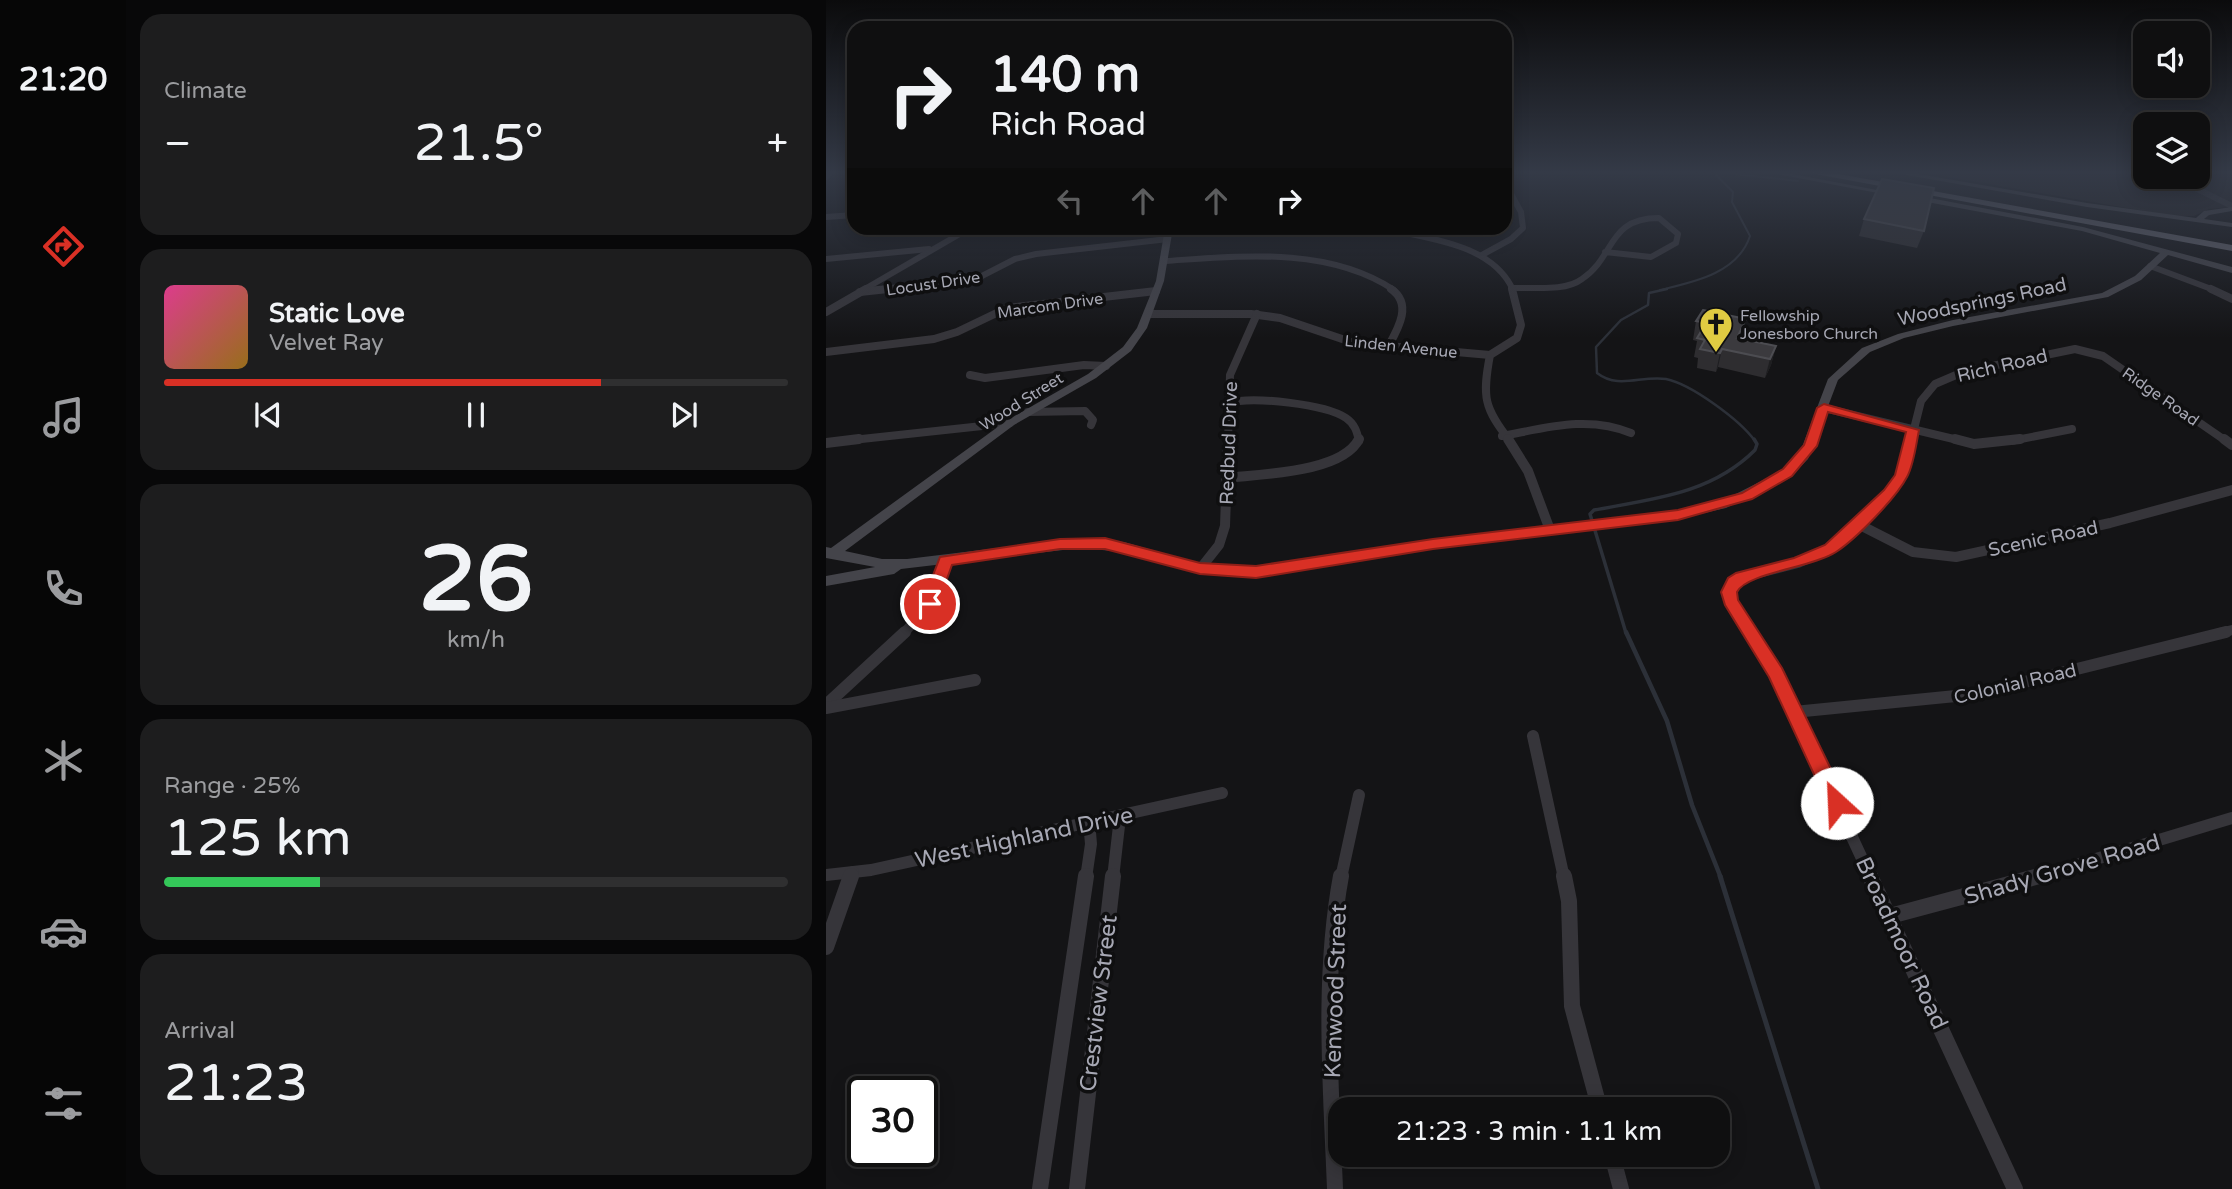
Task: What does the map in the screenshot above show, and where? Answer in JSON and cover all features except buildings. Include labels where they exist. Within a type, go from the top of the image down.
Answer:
[{"type":"highway","points":[[2109,226],[2232,251]]},
{"type":"highway","points":[[2150,226],[2232,241]]},
{"type":"street","points":[[1482,255],[1515,238],[1525,226]]},
{"type":"street","points":[[1512,288],[1583,280],[1623,226]]},
{"type":"street","points":[[1605,252],[1651,257],[1676,243],[1678,234],[1669,226]]},
{"type":"street","points":[[2069,226],[2232,270]]},
{"type":"street","points":[[826,309],[958,235]]},
{"type":"street","name":"Locust Drive","points":[[860,292],[967,280],[988,275],[1010,261],[1028,255],[1155,235]]},
{"type":"street","name":"Wood Street","points":[[828,555],[1010,423],[1106,366],[1127,349],[1148,314],[1166,261],[1168,235]]},
{"type":"street","points":[[1408,235],[1482,255],[1501,269],[1512,288],[1520,315],[1520,332],[1517,338],[1490,355],[1484,407],[1502,436],[1524,463],[1550,530]]},
{"type":"street","points":[[826,259],[935,248]]},
{"type":"street","name":"Woodsprings Road","points":[[828,555],[882,564],[907,564],[1060,544],[1105,543],[1200,569],[1256,572],[1433,544],[1619,522],[1714,507],[1757,490],[1787,472],[1804,456],[1833,379],[1848,363],[1881,343],[1953,323],[2105,295],[2138,278],[2166,252]]},
{"type":"street","points":[[1166,261],[1285,257],[1375,279],[1395,290],[1402,303],[1400,324],[1388,347]]},
{"type":"street","points":[[2150,266],[2195,281],[2232,299]]},
{"type":"street","name":"Marcom Drive","points":[[826,352],[944,337],[970,326],[985,315],[1007,308],[1156,291]]},
{"type":"street","name":"Linden Avenue","points":[[1148,314],[1257,314],[1279,318],[1341,341],[1490,355]]},
{"type":"street","name":"Redbud Drive","points":[[1200,569],[1215,553],[1223,536],[1228,402],[1234,360],[1257,314]]},
{"type":"street","name":"Rich Road","points":[[1731,587],[1741,577],[1823,553],[1858,524],[1895,486],[1902,475],[1923,397],[1945,378],[2070,349],[2087,351]]},
{"type":"street","name":"Ridge Road","points":[[2087,351],[2103,356],[2232,445]]},
{"type":"street","points":[[970,375],[985,378],[1084,365],[1106,366]]},
{"type":"street","points":[[1226,478],[1331,463],[1353,451],[1359,436],[1352,423],[1334,412],[1262,398],[1228,402]]},
{"type":"street","points":[[1824,408],[1986,445],[2072,429]]},
{"type":"street","points":[[1028,412],[1085,411],[1093,420],[1091,425]]},
{"type":"street","points":[[826,443],[1010,423]]},
{"type":"street","points":[[1502,436],[1588,423],[1607,425],[1631,433]]},
{"type":"street","name":"Scenic Road","points":[[1858,524],[1913,552],[1956,557],[2110,523],[2232,490]]},
{"type":"street","points":[[826,707],[920,618],[930,604],[946,561]]},
{"type":"street","points":[[826,580],[891,570],[907,564]]},
{"type":"street","name":"Broadmoor Road","points":[[1731,587],[1731,601],[1766,653],[2015,1189]]},
{"type":"street","name":"Colonial Road","points":[[1794,712],[1976,694],[2232,629]]},
{"type":"street","points":[[826,707],[975,680]]},
{"type":"street","points":[[1532,736],[1569,901],[1572,1006],[1596,1097]]},
{"type":"street","name":"West Highland Drive","points":[[826,875],[853,872],[1089,821],[1120,817],[1222,793]]},
{"type":"street","name":"Kenwood Street","points":[[1335,1189],[1331,1015],[1333,928],[1344,859],[1359,795]]},
{"type":"street","name":"Crestview Street","points":[[1077,1189],[1120,817]]},
{"type":"street","name":"Shady Grove Road","points":[[1890,916],[1967,898],[2232,818]]},
{"type":"street","name":"Crestview Street","points":[[1040,1189],[1091,844],[1089,821]]},
{"type":"street","points":[[826,947],[853,872]]},
{"type":"street","points":[[1615,1167],[1621,1189]]},
{"type":"waterway","points":[[1660,290],[1713,274],[1736,259],[1750,236],[1745,226]]},
{"type":"waterway","points":[[1667,289],[1649,293],[1648,305],[1621,320],[1596,347],[1597,373],[1614,381],[1657,378],[1676,382],[1714,404],[1755,441]]},
{"type":"waterway","points":[[1626,633],[1590,514],[1594,510],[1680,492],[1720,476],[1755,450],[1757,444],[1754,439]]},
{"type":"waterway","points":[[1626,632],[1667,721],[1692,805],[1721,878]]},
{"type":"waterway","points":[[1720,876],[1818,1189]]},
{"type":"place","name":"Fellowship Jonesboro Church","points":[[1716,354]]},
{"type":"route","points":[[930,604],[946,561],[1060,544],[1105,543],[1200,569],[1256,572],[1304,567],[1433,544],[1678,515],[1726,504],[1747,496],[1787,472],[1804,456],[1810,446],[1824,408],[1913,430],[1902,475],[1889,494],[1830,549],[1798,563],[1741,577],[1734,582],[1729,592],[1731,601],[1766,653],[1837,803]]}]
